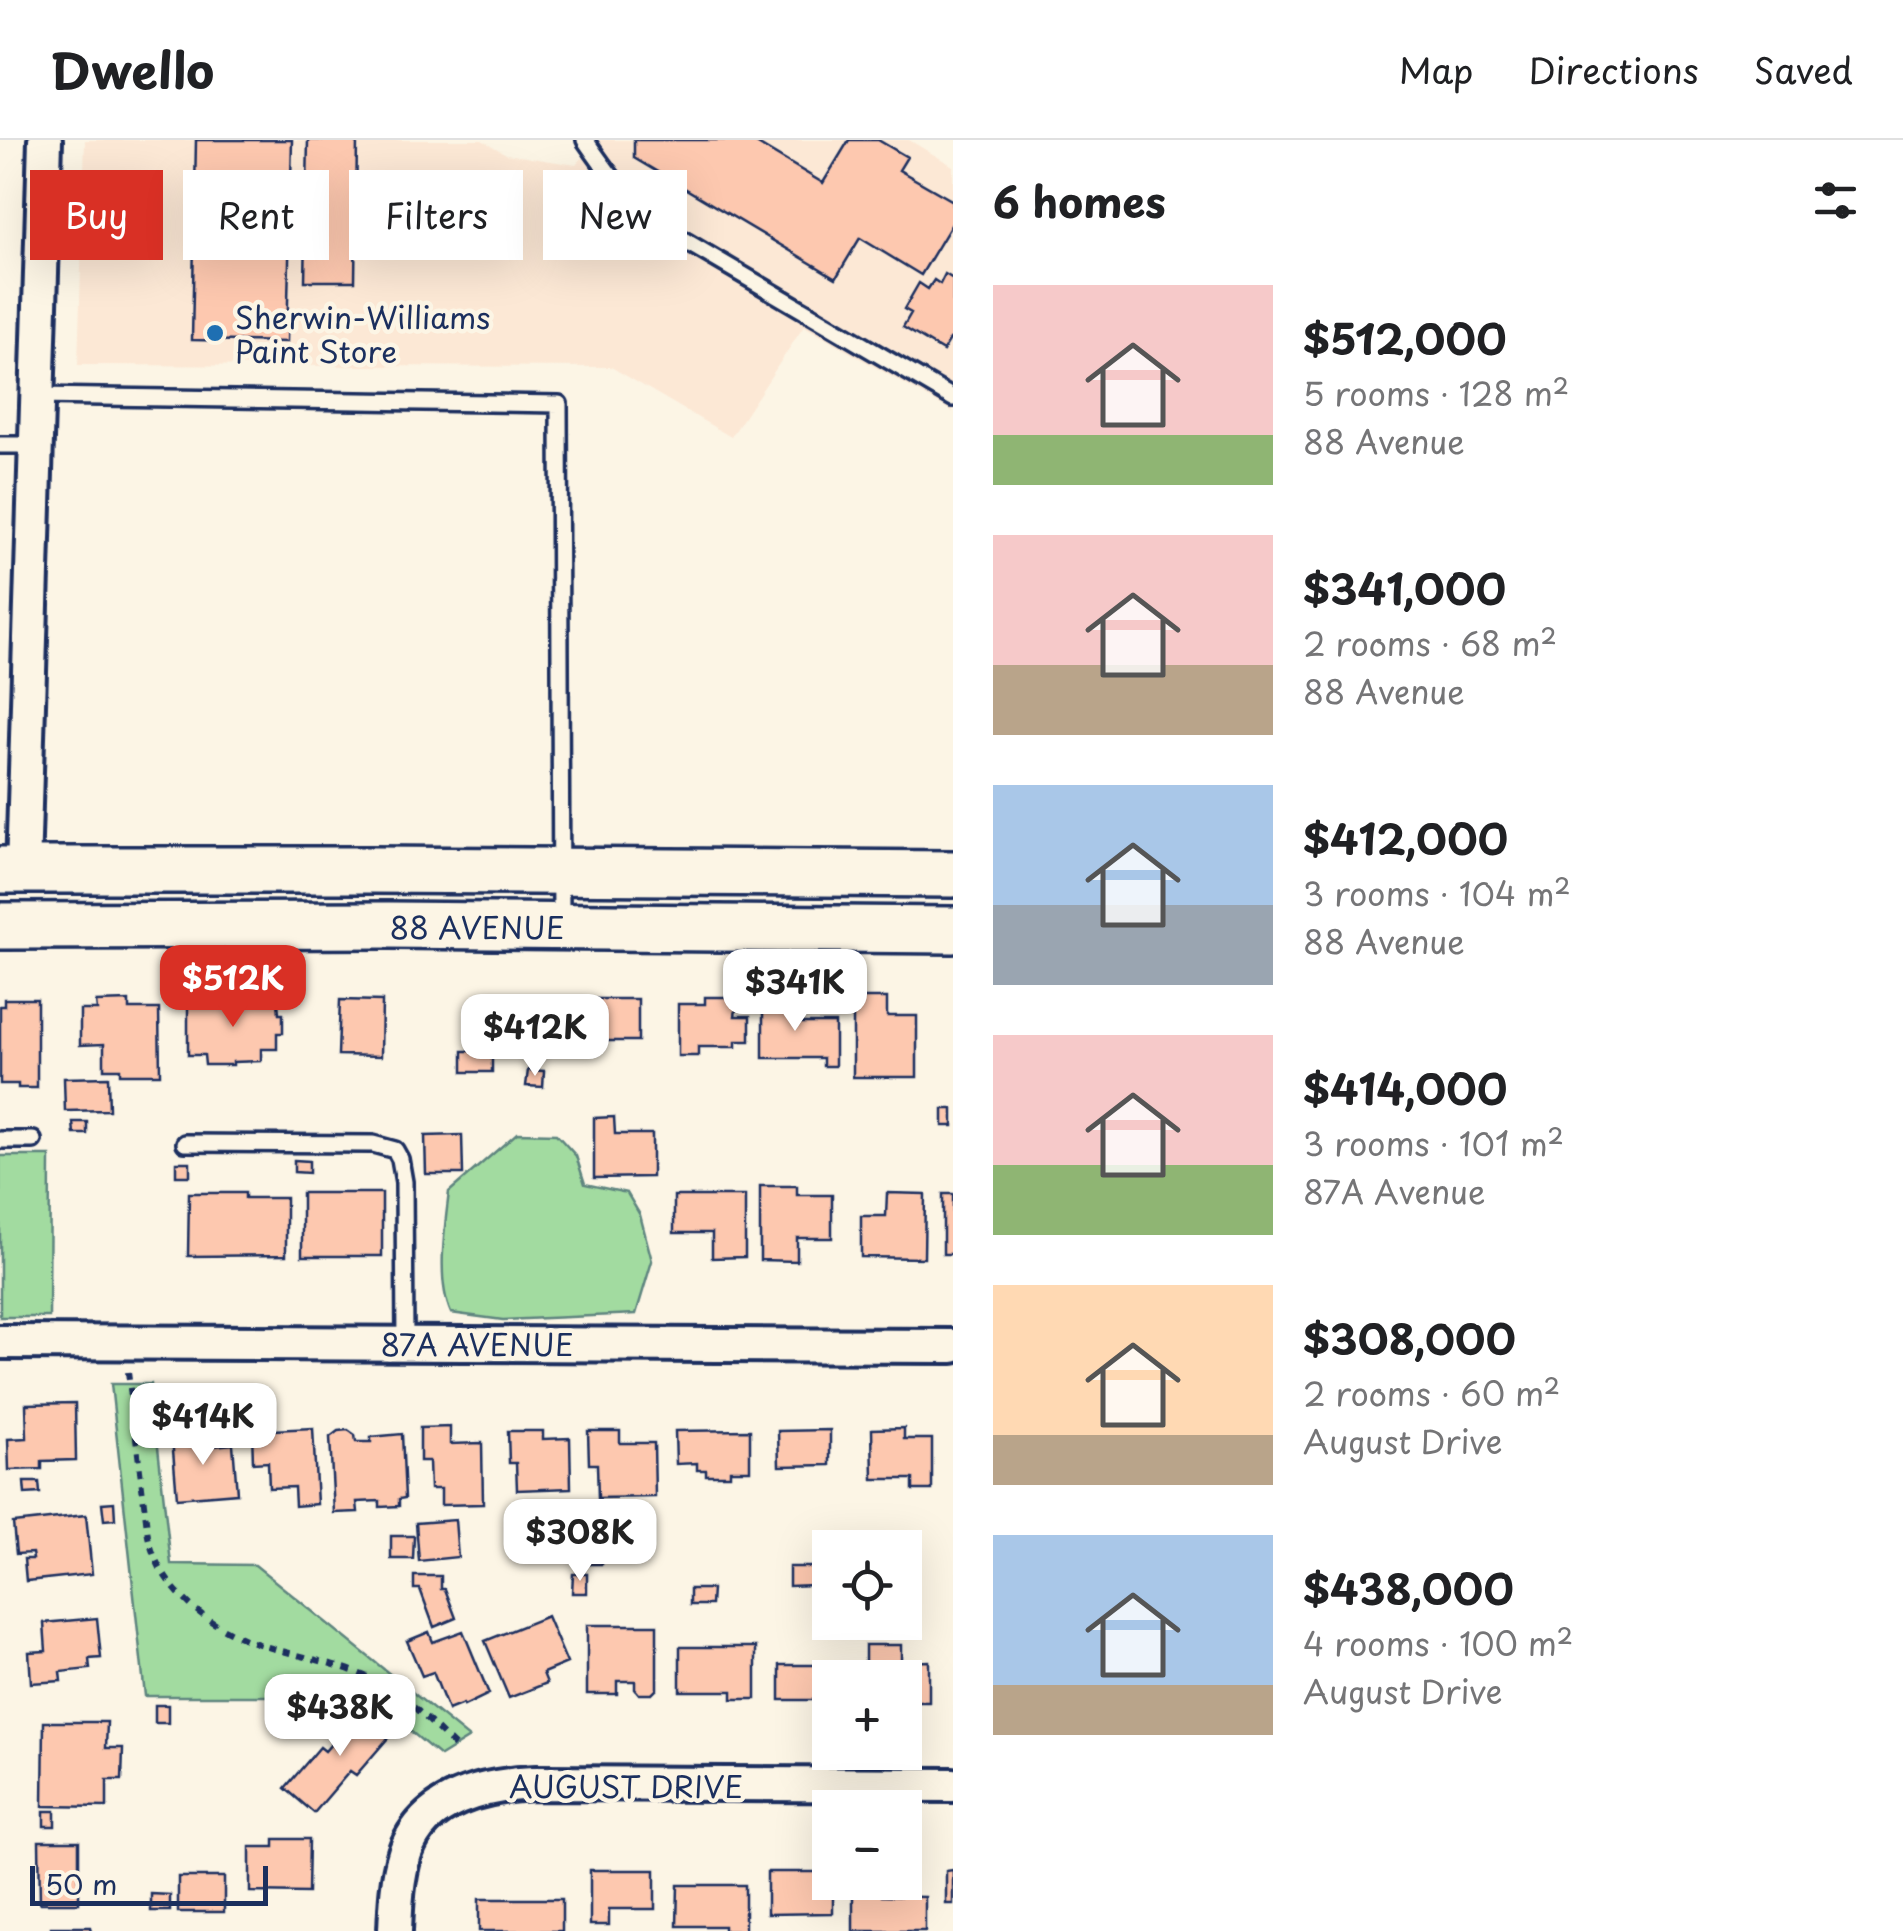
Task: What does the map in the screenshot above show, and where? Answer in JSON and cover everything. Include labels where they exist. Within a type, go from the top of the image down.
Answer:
[{"type":"main road","name":"88 AVENUE","points":[[12,870],[953,874]]},
{"type":"main road","name":"88 AVENUE","points":[[0,926],[953,930]]},
{"type":"street","points":[[12,870],[35,445],[45,140]]},
{"type":"street","name":"87A AVENUE","points":[[0,1342],[953,1346]]},
{"type":"street","name":"AUGUST DRIVE","points":[[395,1931],[397,1891],[406,1850],[436,1810],[477,1790],[536,1782],[953,1784]]},
{"type":"lane","points":[[584,140],[620,189],[651,221],[953,398]]},
{"type":"lane","points":[[37,396],[559,404],[561,926]]},
{"type":"lane","points":[[0,446],[35,445]]},
{"type":"lane","points":[[0,1140],[34,1140]]},
{"type":"lane","points":[[185,1143],[373,1144],[394,1150],[400,1159],[404,1182],[405,1343]]},
{"type":"path","points":[[126,1361],[148,1536],[161,1574],[194,1610],[243,1640],[386,1686],[459,1750]]},
{"type":"shaded area","points":[[85,140],[482,140],[506,154],[576,165],[598,140],[909,140],[953,166],[953,412],[804,326],[731,437],[611,367],[78,365],[81,260],[163,260],[163,170],[84,170]]},
{"type":"green space","points":[[517,1133],[556,1134],[576,1156],[585,1184],[627,1193],[640,1215],[652,1261],[636,1314],[503,1320],[451,1313],[443,1269],[449,1192]]},
{"type":"green space","points":[[0,1156],[50,1156],[49,1317],[0,1317]]},
{"type":"green space","points":[[111,1384],[151,1384],[171,1564],[255,1565],[469,1738],[440,1756],[369,1696],[145,1696]]},
{"type":"building","points":[[196,140],[292,140],[291,170],[195,170]]},
{"type":"building","points":[[308,140],[357,140],[357,170],[349,170],[349,260],[355,260],[355,281],[305,281],[305,260],[329,260],[329,170],[307,170]]},
{"type":"building","points":[[634,140],[751,140],[823,183],[849,140],[878,140],[907,157],[899,170],[953,201],[953,222],[921,275],[860,238],[836,278],[687,189],[687,170],[654,170],[634,158]]},
{"type":"building","points":[[194,260],[289,260],[287,342],[192,340]]},
{"type":"building","points":[[945,274],[953,279],[953,341],[950,339],[943,351],[903,327],[911,313],[904,309],[919,283],[928,289],[934,280],[940,284]]},
{"type":"building","points":[[705,997],[738,997],[735,1016],[750,1016],[750,1041],[736,1041],[736,1047],[698,1047],[698,1056],[678,1056],[678,1004],[705,1004]]},
{"type":"building","points":[[763,997],[793,997],[793,1023],[835,1023],[835,1066],[823,1066],[823,1058],[763,1058]]},
{"type":"building","points":[[853,998],[887,998],[887,1016],[917,1016],[917,1077],[853,1077]]},
{"type":"building","points":[[4,999],[37,999],[37,1088],[0,1084],[0,1006],[4,1006]]},
{"type":"building","points":[[569,999],[638,999],[638,1041],[568,1041]]},
{"type":"building","points":[[340,1000],[382,1001],[381,1056],[338,1055]]},
{"type":"building","points":[[129,1001],[129,1009],[159,1009],[160,1074],[120,1074],[120,1069],[104,1069],[104,1044],[80,1045],[80,1010],[97,1010],[96,1002]]},
{"type":"building","points":[[278,1001],[283,1033],[277,1033],[277,1049],[261,1049],[261,1061],[205,1065],[204,1055],[188,1055],[188,1002]]},
{"type":"building","points":[[463,1051],[492,1051],[492,1072],[463,1072]]},
{"type":"building","points":[[528,1070],[544,1071],[543,1087],[526,1086]]},
{"type":"building","points":[[108,1077],[109,1110],[65,1111],[64,1078]]},
{"type":"building","points":[[943,1109],[953,1109],[953,1126],[943,1126]]},
{"type":"building","points":[[614,1117],[615,1134],[652,1134],[652,1177],[594,1178],[594,1118]]},
{"type":"building","points":[[73,1122],[87,1122],[87,1134],[74,1134]]},
{"type":"building","points":[[462,1135],[463,1174],[426,1174],[425,1136]]},
{"type":"building","points":[[294,1160],[309,1161],[309,1173],[294,1172]]},
{"type":"building","points":[[176,1162],[190,1162],[190,1176],[176,1176]]},
{"type":"building","points":[[760,1186],[797,1186],[797,1195],[832,1195],[832,1238],[797,1238],[797,1261],[760,1260]]},
{"type":"building","points":[[189,1193],[286,1198],[286,1255],[188,1256]]},
{"type":"building","points":[[302,1193],[382,1193],[382,1256],[302,1256]]},
{"type":"building","points":[[887,1193],[925,1194],[924,1258],[861,1257],[861,1216],[886,1216]]},
{"type":"building","points":[[943,1194],[953,1194],[953,1254],[943,1254]]},
{"type":"building","points":[[674,1196],[745,1196],[745,1257],[712,1258],[712,1233],[674,1233]]},
{"type":"building","points":[[75,1403],[76,1460],[42,1461],[42,1469],[9,1470],[8,1439],[27,1438],[26,1404]]},
{"type":"building","points":[[450,1427],[450,1444],[482,1443],[483,1504],[441,1505],[441,1489],[430,1489],[429,1461],[420,1461],[420,1428]]},
{"type":"building","points":[[313,1428],[317,1504],[295,1506],[294,1487],[269,1488],[268,1462],[253,1463],[252,1431]]},
{"type":"building","points":[[904,1428],[904,1439],[932,1439],[932,1490],[913,1490],[913,1479],[873,1479],[872,1429]]},
{"type":"building","points":[[348,1430],[355,1435],[356,1442],[402,1434],[405,1498],[399,1499],[399,1506],[380,1507],[380,1501],[357,1502],[358,1512],[334,1513],[330,1437]]},
{"type":"building","points":[[750,1430],[750,1470],[706,1475],[706,1470],[697,1470],[697,1463],[676,1464],[675,1431]]},
{"type":"building","points":[[830,1430],[830,1465],[779,1466],[778,1431]]},
{"type":"building","points":[[508,1431],[543,1431],[543,1439],[570,1438],[571,1488],[517,1490],[516,1463],[509,1463]]},
{"type":"building","points":[[588,1431],[620,1431],[620,1443],[654,1443],[655,1497],[598,1498],[597,1464],[589,1464]]},
{"type":"building","points":[[203,1435],[204,1447],[233,1444],[237,1493],[177,1498],[172,1438]]},
{"type":"building","points":[[24,1482],[39,1482],[40,1493],[25,1494]]},
{"type":"building","points":[[114,1502],[115,1519],[104,1520],[102,1503]]},
{"type":"building","points":[[86,1515],[92,1574],[26,1581],[24,1559],[33,1559],[32,1553],[16,1554],[13,1523]]},
{"type":"building","points":[[455,1520],[458,1557],[419,1561],[416,1523]]},
{"type":"building","points":[[391,1536],[414,1536],[413,1559],[391,1559]]},
{"type":"building","points":[[587,1548],[601,1548],[602,1564],[587,1564]]},
{"type":"building","points":[[789,1567],[812,1567],[812,1585],[789,1586]]},
{"type":"building","points":[[573,1574],[587,1574],[587,1593],[572,1593]]},
{"type":"building","points":[[414,1576],[441,1576],[441,1589],[445,1589],[456,1618],[434,1627],[420,1589],[414,1589]]},
{"type":"building","points":[[690,1589],[712,1589],[711,1605],[690,1605]]},
{"type":"building","points":[[547,1616],[567,1663],[543,1673],[547,1683],[509,1698],[485,1641]]},
{"type":"building","points":[[97,1618],[101,1658],[89,1659],[90,1669],[60,1672],[61,1681],[31,1683],[29,1652],[46,1651],[44,1623]]},
{"type":"building","points":[[587,1625],[657,1625],[657,1689],[652,1694],[639,1694],[635,1681],[617,1681],[617,1694],[587,1694]]},
{"type":"building","points":[[463,1631],[489,1694],[448,1710],[433,1672],[422,1676],[407,1641],[429,1632],[433,1642]]},
{"type":"building","points":[[865,1645],[901,1645],[901,1660],[865,1660]]},
{"type":"building","points":[[680,1647],[756,1647],[756,1699],[732,1699],[732,1691],[680,1691]]},
{"type":"building","points":[[922,1661],[929,1661],[929,1702],[922,1702]]},
{"type":"building","points":[[780,1665],[812,1665],[812,1700],[780,1700]]},
{"type":"building","points":[[155,1705],[168,1705],[168,1723],[155,1723]]},
{"type":"building","points":[[365,1705],[395,1730],[356,1775],[350,1771],[314,1813],[285,1788],[320,1747],[325,1751]]},
{"type":"building","points":[[44,1722],[107,1722],[106,1748],[123,1748],[122,1780],[107,1780],[107,1807],[43,1806]]},
{"type":"building","points":[[44,1811],[55,1811],[55,1826],[44,1826]]},
{"type":"building","points":[[274,1839],[309,1839],[308,1893],[250,1892],[250,1847],[274,1847]]},
{"type":"building","points":[[39,1841],[79,1841],[79,1903],[40,1903]]},
{"type":"building","points":[[590,1870],[655,1870],[655,1909],[609,1909],[609,1925],[590,1925]]},
{"type":"building","points":[[953,1870],[953,1904],[946,1904],[946,1871]]},
{"type":"building","points":[[767,1872],[812,1872],[812,1900],[833,1900],[833,1913],[767,1914]]},
{"type":"building","points":[[178,1877],[224,1877],[224,1912],[178,1912]]},
{"type":"building","points":[[678,1885],[745,1885],[745,1931],[724,1931],[724,1926],[677,1926]]},
{"type":"building","points":[[151,1894],[170,1895],[170,1911],[151,1911]]},
{"type":"building","points":[[925,1897],[925,1931],[853,1931],[853,1900]]},
{"type":"building","points":[[479,1899],[562,1899],[562,1931],[479,1931]]},
{"type":"building","points":[[51,1927],[90,1927],[91,1931],[51,1931]]},
{"type":"place","name":"Sherwin-Williams Paint Store","points":[[215,333]]}]
